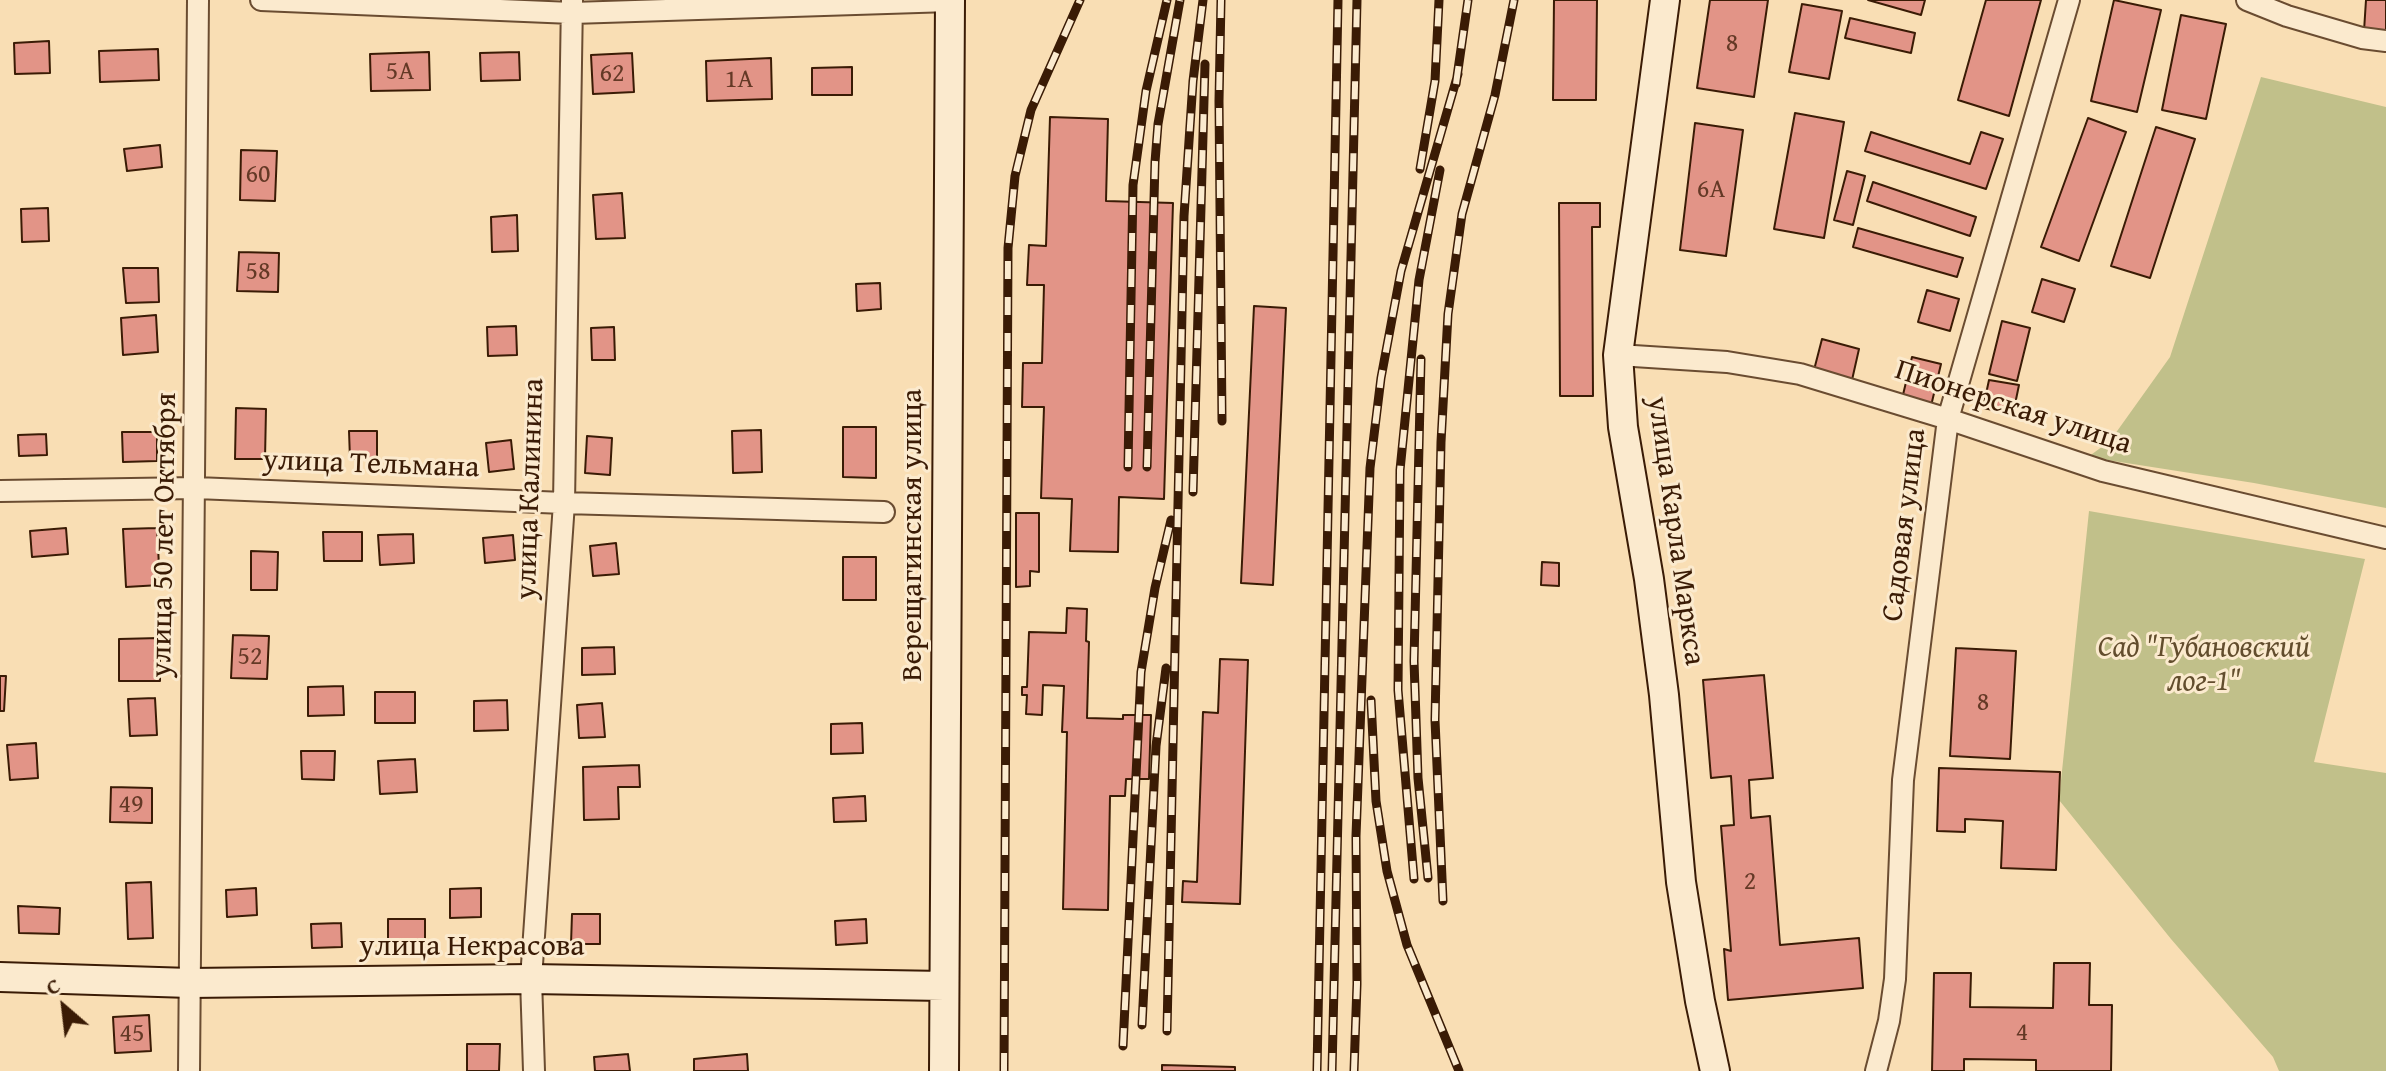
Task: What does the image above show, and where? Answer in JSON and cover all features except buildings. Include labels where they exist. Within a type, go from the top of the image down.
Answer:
[{"type":"main road","name":"Верещагинская улица","points":[[944,1071],[950,0]]},
{"type":"main road","name":"улица Карла Маркса","points":[[1665,0],[1618,355],[1623,427],[1649,579],[1664,695],[1681,882],[1715,1071]]},
{"type":"main road","name":"улица Некрасова","points":[[0,977],[190,983],[531,979],[944,986]]},
{"type":"street","name":"улица 50 лет Октября","points":[[189,1071],[198,0]]},
{"type":"street","points":[[261,0],[572,6],[950,0]]},
{"type":"street","name":"Садовая улица","points":[[1876,1071],[1889,1021],[1895,979],[1903,780],[1948,419],[2069,0]]},
{"type":"street","points":[[2247,0],[2347,34],[2386,41]]},
{"type":"street","name":"улица Калинина","points":[[534,1071],[531,979],[564,503],[572,6]]},
{"type":"street","name":"Пионерская улица","points":[[1618,355],[1727,362],[1800,374],[2103,471],[2386,538]]},
{"type":"street","name":"улица Тельмана","points":[[0,491],[196,488],[884,512]]},
{"type":"green space","points":[[2261,77],[2386,107],[2386,508],[2088,457],[2110,441],[2170,357]]},
{"type":"green space","name":"Сад \"Губановский лог-1\"","points":[[2089,511],[2365,559],[2314,762],[2386,773],[2386,1071],[2279,1071],[2273,1057],[2171,939],[2059,800]]},
{"type":"railway","points":[[1004,1071],[1008,248],[1015,176],[1031,110],[1080,0]]},
{"type":"railway","points":[[1128,467],[1133,185],[1146,91],[1167,0]]},
{"type":"railway","points":[[1147,467],[1155,162],[1158,124],[1180,0]]},
{"type":"railway","points":[[1167,1031],[1184,216],[1193,81],[1203,0]]},
{"type":"railway","points":[[1221,0],[1222,421]]},
{"type":"railway","points":[[1317,1071],[1338,0]]},
{"type":"railway","points":[[1332,1071],[1357,0]]},
{"type":"railway","points":[[1420,169],[1435,81],[1439,0]]},
{"type":"railway","points":[[1456,84],[1468,0]]},
{"type":"railway","points":[[1443,901],[1435,720],[1441,442],[1448,314],[1462,214],[1495,95],[1514,0]]},
{"type":"railway","points":[[1193,492],[1205,64]]},
{"type":"railway","points":[[1354,1071],[1356,836],[1370,468],[1381,378],[1401,271],[1458,74]]},
{"type":"railway","points":[[1414,879],[1398,690],[1400,470],[1419,280],[1440,170]]},
{"type":"railway","points":[[1421,359],[1414,661],[1418,778],[1428,878]]},
{"type":"railway","points":[[1123,1046],[1141,672],[1155,588],[1171,520]]},
{"type":"railway","points":[[1142,1025],[1156,746],[1166,668]]},
{"type":"railway","points":[[1371,700],[1376,801],[1387,871],[1407,945],[1459,1071]]}]
